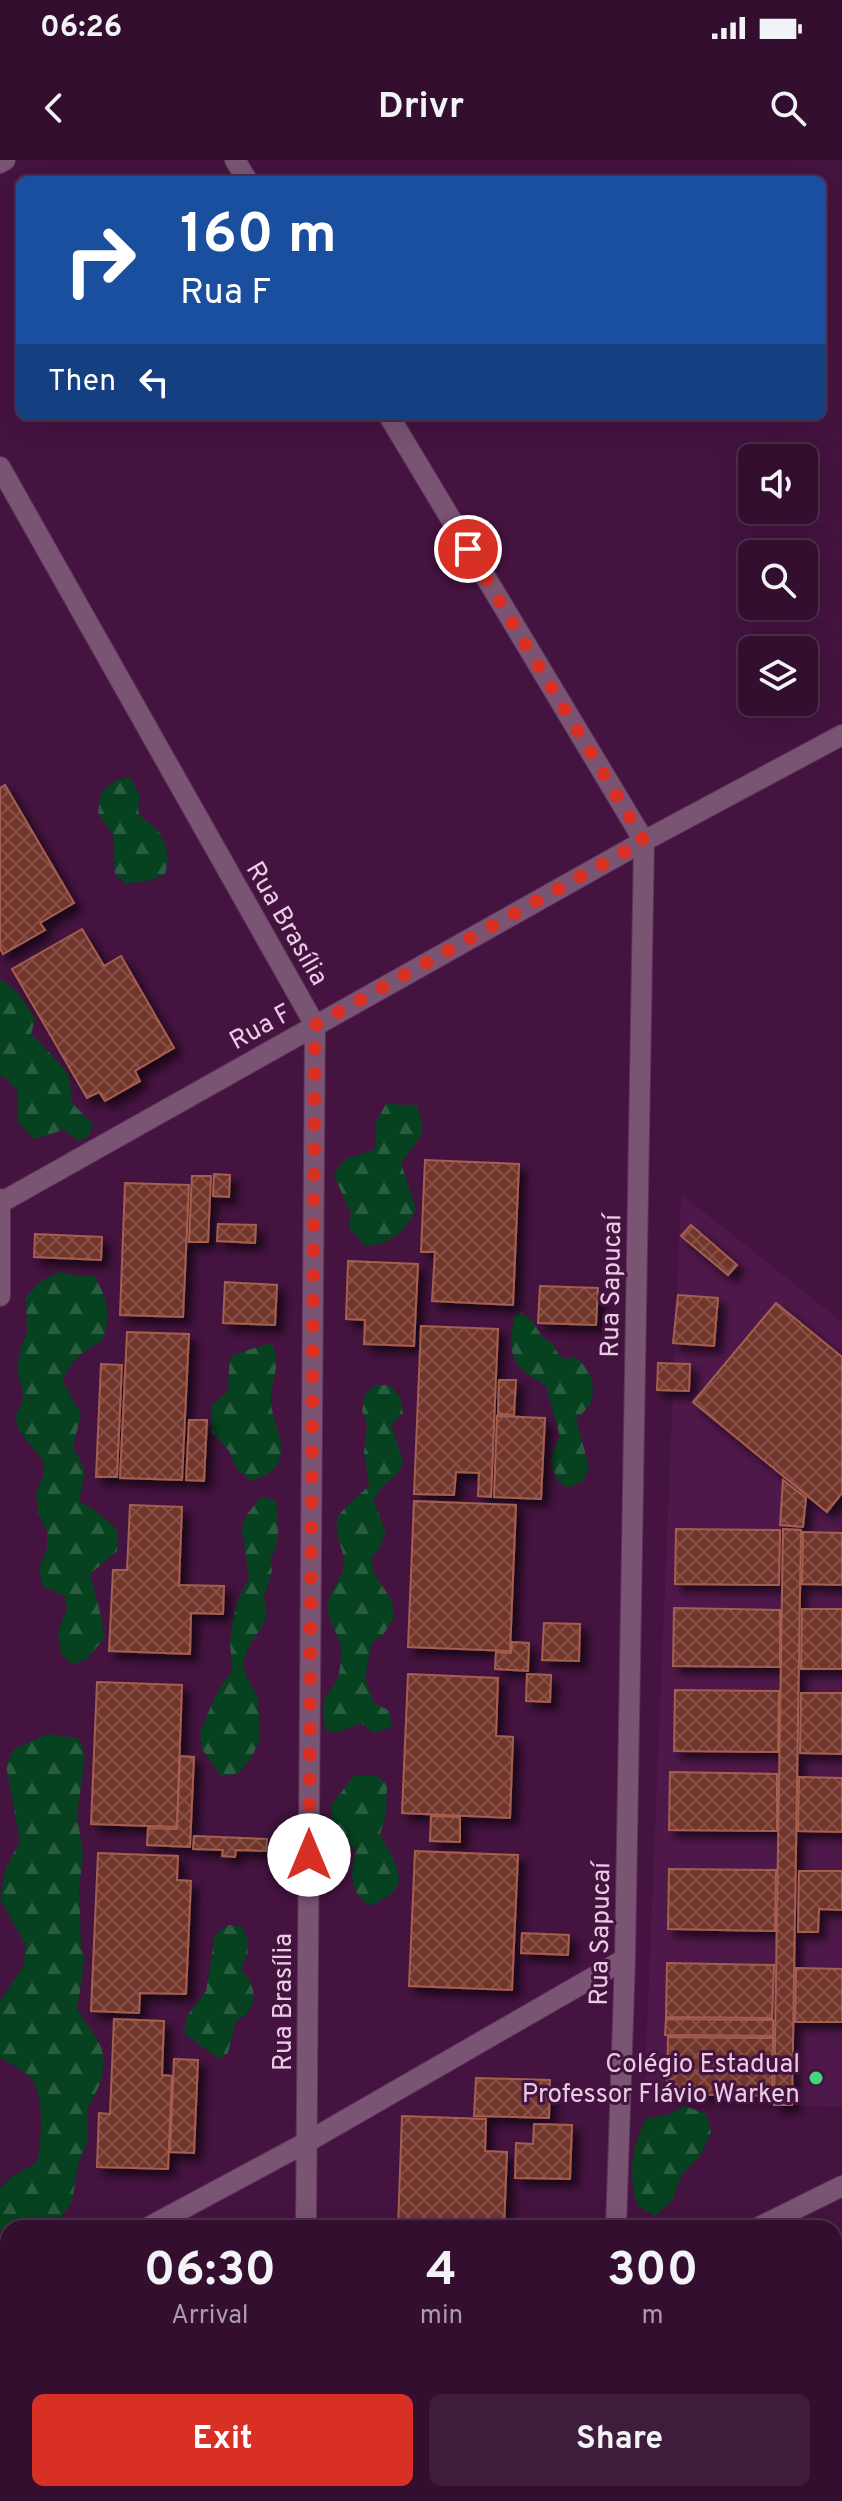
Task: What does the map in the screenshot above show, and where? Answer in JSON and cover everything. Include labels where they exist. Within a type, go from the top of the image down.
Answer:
[{"type":"street","points":[[391,420],[644,841]]},
{"type":"street","name":"Rua Brasília","points":[[0,467],[315,1025],[306,2220]]},
{"type":"street","name":"Rua F","points":[[0,1201],[644,841],[842,735]]},
{"type":"street","name":"Rua Sapucaí","points":[[616,2220],[625,1959],[644,841]]},
{"type":"street","points":[[0,1201],[0,1296]]},
{"type":"street","points":[[162,2220],[307,2142],[625,1959]]},
{"type":"street","points":[[773,2220],[842,2186]]},
{"type":"shaded area","points":[[681,1194],[842,1322],[842,2107],[644,2101]]},
{"type":"green space","points":[[130,777],[140,796],[138,812],[157,829],[165,843],[167,866],[165,874],[145,882],[125,883],[115,874],[113,835],[98,813],[101,792],[116,780]]},
{"type":"green space","points":[[0,980],[24,1002],[35,1020],[31,1034],[69,1076],[72,1103],[93,1124],[87,1138],[78,1140],[63,1130],[34,1139],[18,1122],[18,1091],[3,1076],[0,1077]]},
{"type":"green space","points":[[386,1104],[416,1105],[420,1115],[420,1136],[401,1163],[416,1209],[396,1236],[381,1243],[364,1245],[349,1227],[351,1213],[334,1176],[347,1159],[376,1148],[376,1122]]},
{"type":"green space","points":[[59,1272],[94,1276],[105,1300],[107,1322],[103,1340],[73,1362],[63,1382],[81,1414],[73,1447],[85,1471],[79,1501],[118,1530],[117,1551],[90,1574],[104,1638],[86,1660],[72,1664],[61,1654],[58,1632],[67,1609],[65,1596],[43,1586],[39,1569],[47,1548],[47,1531],[38,1513],[36,1492],[43,1476],[44,1462],[19,1430],[15,1417],[23,1399],[17,1373],[20,1349],[27,1332],[26,1297],[40,1282]]},
{"type":"green space","points":[[522,1313],[565,1360],[574,1356],[579,1360],[588,1371],[592,1384],[590,1404],[576,1418],[589,1467],[583,1481],[568,1488],[557,1480],[551,1464],[560,1436],[546,1386],[524,1371],[513,1354],[513,1320],[515,1315]]},
{"type":"green space","points":[[271,1343],[276,1366],[271,1404],[281,1454],[271,1472],[250,1481],[237,1469],[229,1451],[212,1433],[212,1405],[228,1391],[232,1355]]},
{"type":"green space","points":[[375,1385],[390,1385],[400,1397],[403,1413],[392,1424],[403,1465],[380,1489],[374,1501],[386,1533],[371,1558],[375,1576],[392,1600],[394,1618],[371,1646],[365,1679],[374,1703],[388,1710],[392,1727],[374,1733],[361,1723],[336,1733],[325,1730],[323,1708],[325,1698],[337,1679],[341,1660],[339,1641],[328,1608],[344,1562],[337,1520],[369,1485],[364,1452],[367,1424],[362,1411],[365,1394]]},
{"type":"green space","points":[[261,1497],[276,1501],[277,1539],[264,1597],[267,1615],[243,1662],[247,1678],[258,1698],[260,1740],[239,1773],[221,1776],[202,1749],[200,1732],[215,1696],[232,1670],[230,1642],[233,1619],[238,1599],[249,1578],[242,1529],[245,1517]]},
{"type":"green space","points":[[47,1734],[77,1738],[85,1756],[77,1815],[83,1854],[79,1889],[81,1947],[85,1959],[77,2009],[100,2044],[104,2057],[100,2084],[87,2110],[88,2140],[78,2164],[72,2202],[59,2220],[0,2220],[0,2189],[10,2178],[37,2162],[41,2123],[40,2102],[32,2080],[0,2058],[0,2001],[24,1965],[25,1944],[0,1899],[5,1870],[20,1841],[6,1765],[14,1749]]},
{"type":"green space","points":[[376,1775],[387,1784],[386,1814],[380,1834],[399,1876],[393,1892],[369,1906],[357,1893],[352,1880],[356,1849],[340,1841],[332,1820],[331,1805],[354,1776]]},
{"type":"green space","points":[[229,1925],[242,1927],[247,1938],[248,1952],[241,1968],[254,1997],[250,2010],[236,2021],[228,2053],[219,2059],[184,2033],[187,2016],[206,1991],[215,1934]]},
{"type":"green space","points":[[685,2106],[706,2114],[711,2132],[700,2156],[681,2176],[672,2201],[655,2216],[638,2206],[632,2172],[634,2150],[646,2118],[668,2115]]},
{"type":"building","points":[[5,785],[74,903],[40,923],[45,930],[3,954],[0,948],[0,788]]},
{"type":"building","points":[[82,929],[104,966],[121,956],[174,1048],[135,1071],[140,1081],[105,1101],[99,1092],[87,1098],[12,969]]},
{"type":"building","points":[[425,1160],[519,1164],[513,1305],[432,1301],[435,1252],[421,1252]]},
{"type":"building","points":[[214,1174],[230,1175],[229,1197],[213,1196]]},
{"type":"building","points":[[192,1176],[211,1176],[208,1242],[189,1242]]},
{"type":"building","points":[[125,1183],[189,1185],[183,1317],[120,1315]]},
{"type":"building","points":[[218,1224],[256,1225],[255,1243],[217,1241]]},
{"type":"building","points":[[691,1225],[737,1265],[728,1275],[681,1236]]},
{"type":"building","points":[[35,1234],[102,1237],[101,1260],[34,1257]]},
{"type":"building","points":[[348,1261],[418,1264],[414,1346],[364,1344],[365,1320],[346,1319]]},
{"type":"building","points":[[225,1282],[277,1285],[275,1325],[223,1323]]},
{"type":"building","points":[[540,1286],[598,1288],[596,1325],[538,1323]]},
{"type":"building","points":[[678,1295],[718,1298],[714,1346],[673,1343]]},
{"type":"building","points":[[776,1303],[842,1357],[842,1493],[827,1512],[693,1402]]},
{"type":"building","points":[[421,1326],[498,1329],[491,1497],[478,1496],[479,1473],[456,1472],[454,1495],[414,1494]]},
{"type":"building","points":[[127,1332],[189,1334],[182,1480],[120,1478]]},
{"type":"building","points":[[658,1363],[690,1364],[689,1391],[657,1390]]},
{"type":"building","points":[[101,1364],[122,1365],[117,1477],[96,1477]]},
{"type":"building","points":[[499,1380],[516,1380],[514,1415],[498,1414]]},
{"type":"building","points":[[497,1416],[545,1418],[541,1499],[494,1497]]},
{"type":"building","points":[[189,1420],[207,1420],[204,1481],[186,1480]]},
{"type":"building","points":[[783,1480],[806,1498],[803,1527],[780,1525]]},
{"type":"building","points":[[414,1501],[516,1505],[510,1651],[408,1647]]},
{"type":"building","points":[[130,1505],[182,1507],[179,1585],[224,1586],[223,1614],[191,1613],[190,1654],[109,1651],[113,1570],[127,1570]]},
{"type":"building","points":[[676,1529],[780,1530],[779,1585],[675,1584]]},
{"type":"building","points":[[783,1529],[801,1530],[792,2105],[774,2105]]},
{"type":"building","points":[[803,1532],[842,1533],[842,1585],[802,1584]]},
{"type":"building","points":[[674,1608],[780,1610],[780,1667],[673,1666]]},
{"type":"building","points":[[802,1609],[842,1609],[842,1669],[801,1669]]},
{"type":"building","points":[[544,1623],[580,1624],[579,1661],[542,1660]]},
{"type":"building","points":[[512,1642],[529,1643],[528,1671],[495,1669],[496,1652],[511,1653]]},
{"type":"building","points":[[408,1674],[498,1678],[496,1736],[513,1737],[510,1818],[402,1813]]},
{"type":"building","points":[[527,1674],[551,1675],[550,1702],[526,1701]]},
{"type":"building","points":[[97,1682],[182,1685],[177,1827],[91,1824]]},
{"type":"building","points":[[675,1690],[779,1691],[778,1752],[674,1751]]},
{"type":"building","points":[[801,1693],[842,1693],[842,1754],[800,1753]]},
{"type":"building","points":[[180,1756],[194,1757],[190,1847],[147,1845],[148,1828],[177,1829]]},
{"type":"building","points":[[670,1772],[777,1774],[777,1831],[669,1830]]},
{"type":"building","points":[[799,1777],[842,1778],[842,1832],[798,1831]]},
{"type":"building","points":[[431,1816],[460,1817],[460,1842],[430,1841]]},
{"type":"building","points":[[194,1836],[267,1839],[266,1851],[236,1850],[235,1857],[222,1856],[223,1850],[193,1849]]},
{"type":"building","points":[[415,1851],[518,1855],[512,1990],[409,1986]]},
{"type":"building","points":[[98,1853],[178,1856],[177,1880],[191,1881],[186,1994],[140,1993],[139,2013],[91,2011]]},
{"type":"building","points":[[669,1869],[776,1870],[775,1931],[668,1929]]},
{"type":"building","points":[[799,1871],[842,1871],[842,1910],[819,1909],[818,1932],[798,1932]]},
{"type":"building","points":[[522,1933],[569,1935],[568,1955],[521,1953]]},
{"type":"building","points":[[667,1963],[774,1965],[772,2018],[666,2017]]},
{"type":"building","points":[[796,1968],[842,1969],[842,2022],[795,2022]]},
{"type":"building","points":[[114,2019],[164,2021],[162,2075],[172,2076],[168,2169],[97,2167],[99,2113],[110,2114]]},
{"type":"building","points":[[666,2019],[773,2020],[773,2036],[665,2035]]},
{"type":"building","points":[[668,2037],[773,2038],[772,2096],[667,2094]]},
{"type":"building","points":[[174,2059],[198,2060],[194,2153],[170,2152]]},
{"type":"building","points":[[476,2078],[550,2080],[549,2118],[474,2116]]},
{"type":"building","points":[[402,2116],[486,2119],[485,2151],[507,2152],[504,2220],[398,2220]]},
{"type":"building","points":[[534,2124],[572,2125],[570,2179],[515,2178],[516,2143],[533,2144]]},
{"type":"place","name":"Colégio Estadual Professor Flávio Warken","points":[[816,2078]]},
{"type":"route","points":[[309,1855],[315,1025],[644,841],[468,549]]}]
